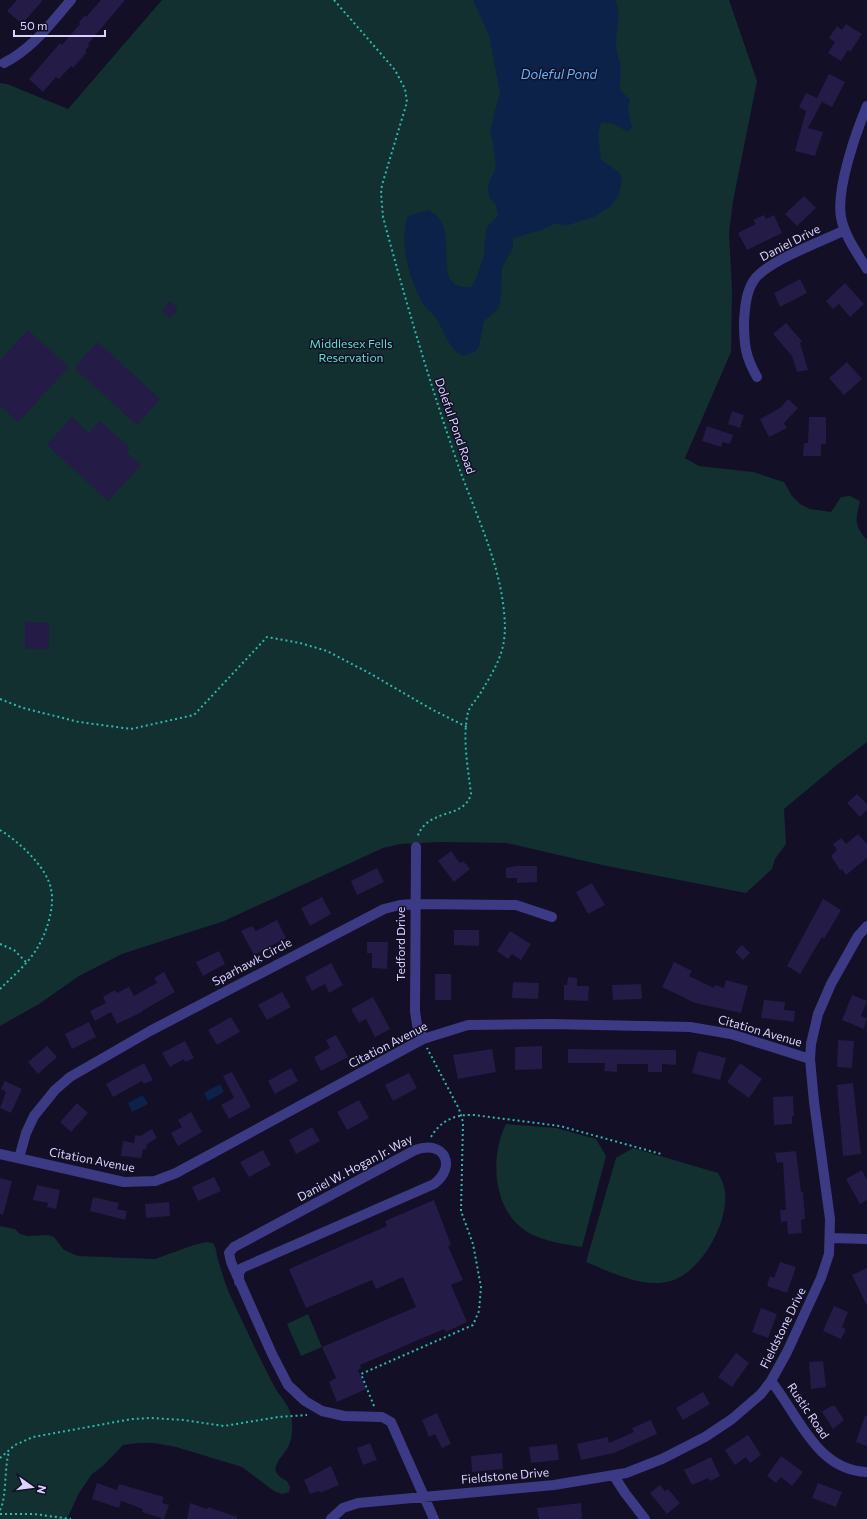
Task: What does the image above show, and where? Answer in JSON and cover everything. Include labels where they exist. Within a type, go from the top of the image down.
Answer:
[{"type":"street","points":[[4,63],[25,52],[71,0]]},
{"type":"street","points":[[867,106],[842,187],[840,209],[845,230],[867,269]]},
{"type":"street","name":"Daniel Drive","points":[[757,376],[746,355],[744,343],[746,300],[754,280],[761,272],[777,263],[845,230]]},
{"type":"street","name":"Tedford Drive","points":[[416,847],[414,904],[415,1010],[417,1025],[423,1039]]},
{"type":"street","name":"Sparhawk Circle","points":[[19,1158],[26,1133],[34,1116],[55,1090],[78,1072],[150,1031],[364,919],[392,906],[414,904],[516,905],[552,917]]},
{"type":"street","name":"Fieldstone Drive","points":[[331,1519],[343,1508],[358,1503],[554,1485],[614,1476],[662,1459],[711,1433],[754,1401],[771,1381],[787,1352],[821,1278],[829,1254],[831,1238],[810,1059],[814,1029],[825,996],[849,950],[867,926]]},
{"type":"street","name":"Citation Avenue","points":[[0,1154],[124,1182],[155,1181],[176,1173],[423,1039],[456,1028],[481,1024],[690,1027],[738,1036],[810,1059]]},
{"type":"street","name":"Daniel W. Hogan Jr. Way","points":[[239,1282],[239,1273],[242,1268],[434,1184],[441,1177],[446,1162],[443,1154],[438,1149],[426,1147],[385,1166],[232,1248],[229,1256],[239,1282],[284,1380],[305,1401],[328,1413],[344,1416],[377,1416]]},
{"type":"street","points":[[831,1238],[867,1239]]},
{"type":"street","name":"Rustic Road","points":[[771,1381],[782,1395],[814,1445],[824,1455],[845,1468],[867,1472]]},
{"type":"street","points":[[377,1416],[387,1419],[393,1425],[434,1519]]},
{"type":"street","points":[[614,1476],[624,1493],[645,1519]]},
{"type":"path","name":"Doleful Pond Road","points":[[334,0],[395,70],[405,89],[407,102],[381,192],[383,217],[426,369],[457,463],[489,544],[501,590],[505,637],[502,653],[468,712],[466,755],[471,794],[470,798],[464,806],[458,810],[430,819],[421,828],[416,847]]},
{"type":"path","points":[[0,699],[23,708],[78,722],[131,729],[194,715],[267,637],[300,643],[328,651],[431,709],[467,727]]},
{"type":"path","points":[[0,830],[12,838],[31,855],[49,881],[52,896],[45,929],[38,946],[26,962],[0,989]]},
{"type":"path","points":[[0,944],[14,950],[26,962]]},
{"type":"path","points":[[377,1416],[361,1374],[473,1325],[478,1311],[481,1287],[473,1244],[461,1210],[464,1151],[463,1122],[423,1039]]},
{"type":"path","points":[[426,1147],[437,1130],[452,1117],[460,1114],[560,1126],[661,1154]]},
{"type":"path","points":[[0,1458],[20,1442],[32,1437],[132,1419],[151,1418],[184,1420],[224,1426],[278,1417],[328,1413]]},
{"type":"path","points":[[0,1510],[4,1502],[6,1469],[9,1451]]},
{"type":"path","points":[[0,1514],[34,1514],[72,1519]]},
{"type":"green space","name":"Middlesex Fells Reservation","points":[[162,0],[729,0],[757,81],[733,201],[729,233],[732,289],[731,352],[685,458],[699,466],[753,472],[784,482],[792,496],[800,504],[810,509],[831,512],[841,497],[850,496],[860,501],[857,513],[857,522],[859,530],[867,540],[867,742],[784,809],[786,844],[775,859],[772,869],[746,893],[602,865],[507,843],[440,842],[400,844],[383,848],[224,921],[122,954],[79,976],[39,1004],[0,1026],[0,83],[7,84],[68,109]]},
{"type":"green space","points":[[506,1124],[556,1128],[596,1139],[606,1156],[582,1247],[542,1239],[535,1236],[517,1224],[508,1212],[501,1199],[496,1168],[497,1153]]},
{"type":"green space","points":[[633,1148],[718,1173],[724,1185],[725,1200],[723,1214],[719,1228],[712,1242],[704,1255],[693,1267],[683,1276],[671,1281],[650,1283],[639,1281],[616,1275],[586,1262],[616,1158]]},
{"type":"green space","points":[[0,1226],[15,1229],[20,1234],[27,1236],[48,1235],[54,1237],[64,1250],[78,1256],[155,1259],[194,1245],[206,1242],[213,1243],[230,1295],[267,1373],[290,1410],[292,1422],[291,1438],[289,1445],[279,1459],[276,1468],[276,1472],[280,1477],[287,1481],[290,1487],[289,1492],[282,1494],[274,1491],[242,1467],[176,1447],[154,1443],[138,1443],[123,1445],[103,1466],[92,1474],[79,1493],[67,1519],[0,1519]]},
{"type":"green space","points":[[308,1314],[322,1347],[301,1356],[287,1324]]},
{"type":"water","name":"Doleful Pond","points":[[473,0],[615,0],[618,10],[616,42],[621,70],[620,86],[622,92],[630,99],[628,108],[632,128],[628,132],[615,124],[601,122],[598,133],[601,160],[619,172],[622,178],[619,194],[611,206],[596,216],[565,226],[556,223],[541,230],[513,238],[513,247],[502,268],[499,308],[484,321],[479,347],[475,352],[463,356],[450,345],[436,318],[425,307],[419,296],[410,274],[404,237],[408,216],[428,210],[439,218],[444,230],[447,269],[450,279],[458,286],[471,287],[476,279],[484,255],[486,228],[498,216],[496,205],[489,197],[488,185],[496,168],[493,142],[490,134],[500,93],[489,35]]},
{"type":"water","points":[[220,1084],[224,1092],[208,1101],[204,1093]]},
{"type":"water","points":[[143,1095],[148,1104],[132,1112],[128,1103]]},
{"type":"building","points":[[17,0],[43,0],[22,24],[7,11]]},
{"type":"building","points":[[101,0],[125,0],[88,44],[90,45],[85,51],[87,52],[73,68],[71,66],[59,79],[56,77],[43,92],[29,79],[60,43],[62,45],[80,24],[79,22],[85,15],[86,17]]},
{"type":"building","points":[[846,24],[862,34],[850,52],[848,50],[841,61],[828,53],[835,42],[829,38],[837,26],[842,30]]},
{"type":"building","points":[[829,74],[845,82],[832,107],[822,102],[808,128],[823,132],[815,156],[795,151],[806,111],[799,107],[806,93],[817,98]]},
{"type":"building","points":[[804,196],[816,208],[797,226],[785,214]]},
{"type":"building","points":[[764,215],[766,219],[774,215],[782,233],[747,250],[738,233],[756,224],[753,220]]},
{"type":"building","points":[[800,279],[807,293],[780,307],[774,293]]},
{"type":"building","points":[[845,283],[864,304],[850,317],[839,304],[833,309],[826,301]]},
{"type":"building","points":[[170,301],[178,309],[169,318],[162,310]]},
{"type":"building","points":[[786,323],[802,341],[800,343],[808,370],[797,372],[792,356],[773,334]]},
{"type":"building","points":[[28,330],[69,367],[18,422],[0,406],[0,360]]},
{"type":"building","points":[[98,342],[160,399],[137,425],[74,368]]},
{"type":"building","points":[[847,362],[862,379],[844,395],[829,378]]},
{"type":"building","points":[[788,399],[798,408],[784,423],[787,428],[769,437],[760,419],[780,408]]},
{"type":"building","points":[[732,411],[744,415],[740,428],[728,424]]},
{"type":"building","points":[[72,417],[89,433],[100,421],[130,448],[126,452],[141,465],[108,501],[47,445]]},
{"type":"building","points":[[809,417],[826,417],[826,444],[821,444],[821,456],[803,456],[804,443],[808,443]]},
{"type":"building","points":[[707,426],[733,435],[730,444],[723,442],[721,447],[702,441]]},
{"type":"building","points":[[25,622],[49,622],[49,649],[25,649]]},
{"type":"building","points":[[857,794],[867,804],[867,810],[860,817],[847,803]]},
{"type":"building","points":[[858,834],[867,844],[867,858],[846,875],[842,869],[840,870],[831,856],[837,850],[833,844],[841,838],[846,844]]},
{"type":"building","points":[[451,851],[460,863],[463,861],[470,869],[454,882],[438,861]]},
{"type":"building","points":[[516,866],[537,866],[537,882],[517,883],[517,878],[506,878],[506,868]]},
{"type":"building","points":[[377,868],[384,882],[357,895],[351,881]]},
{"type":"building","points":[[592,883],[605,905],[588,914],[576,892]]},
{"type":"building","points":[[322,897],[331,914],[310,926],[301,908]]},
{"type":"building","points":[[823,899],[841,910],[824,939],[822,937],[800,974],[787,966]]},
{"type":"building","points":[[277,920],[286,938],[254,955],[241,931],[252,926],[256,931]]},
{"type":"building","points":[[454,930],[479,930],[479,946],[454,945]]},
{"type":"building","points":[[510,931],[531,944],[521,960],[512,954],[508,959],[497,951]]},
{"type":"building","points":[[367,942],[388,942],[387,969],[372,968],[372,953],[367,953]]},
{"type":"building","points":[[742,945],[750,953],[743,960],[735,952]]},
{"type":"building","points":[[219,951],[225,964],[203,976],[196,962]]},
{"type":"building","points":[[674,962],[692,971],[689,976],[714,988],[715,985],[724,988],[726,980],[748,986],[741,1013],[695,1003],[662,987]]},
{"type":"building","points":[[331,963],[343,985],[329,993],[325,984],[312,991],[305,977]]},
{"type":"building","points":[[164,972],[175,992],[142,1012],[117,1024],[111,1012],[95,1021],[90,1011],[106,1003],[103,997],[115,990],[117,993],[129,987],[134,996],[157,983],[154,978]]},
{"type":"building","points":[[435,974],[451,974],[451,1000],[435,1000]]},
{"type":"building","points":[[568,977],[577,978],[577,986],[589,986],[588,1001],[564,1000],[564,985],[567,985]]},
{"type":"building","points":[[513,982],[539,983],[538,999],[512,998]]},
{"type":"building","points":[[641,984],[642,999],[613,1000],[612,985]]},
{"type":"building","points":[[282,992],[291,1007],[267,1020],[258,1005]]},
{"type":"building","points":[[852,995],[867,1001],[861,1016],[867,1018],[864,1029],[842,1020]]},
{"type":"building","points":[[373,997],[390,1029],[375,1037],[366,1019],[359,1023],[351,1009]]},
{"type":"building","points":[[764,1000],[785,1002],[784,1010],[795,1011],[794,1022],[761,1018]]},
{"type":"building","points":[[231,1017],[240,1032],[217,1045],[208,1030]]},
{"type":"building","points":[[89,1022],[96,1037],[72,1049],[65,1034]]},
{"type":"building","points":[[336,1035],[348,1057],[321,1071],[314,1057],[330,1048],[326,1040]]},
{"type":"building","points":[[838,1040],[854,1041],[852,1068],[837,1067]]},
{"type":"building","points":[[185,1041],[194,1058],[185,1062],[184,1059],[170,1067],[162,1053]]},
{"type":"building","points":[[47,1046],[57,1057],[38,1074],[28,1062]]},
{"type":"building","points":[[542,1046],[542,1069],[515,1070],[515,1047]]},
{"type":"building","points":[[492,1049],[496,1072],[458,1079],[453,1055]]},
{"type":"building","points":[[568,1049],[676,1050],[676,1065],[662,1064],[662,1072],[648,1072],[648,1064],[617,1064],[617,1072],[604,1071],[605,1063],[568,1063]]},
{"type":"building","points":[[698,1051],[726,1058],[720,1080],[692,1073]]},
{"type":"building","points":[[144,1063],[153,1080],[144,1084],[142,1081],[113,1097],[106,1084]]},
{"type":"building","points":[[740,1063],[762,1079],[749,1098],[727,1082]]},
{"type":"building","points":[[291,1068],[298,1081],[275,1094],[268,1081]]},
{"type":"building","points":[[232,1072],[251,1107],[229,1119],[221,1105],[234,1098],[223,1076]]},
{"type":"building","points":[[409,1073],[417,1088],[393,1101],[385,1085]]},
{"type":"building","points":[[5,1081],[22,1089],[11,1113],[0,1108],[6,1092],[1,1089]]},
{"type":"building","points":[[853,1083],[861,1154],[843,1156],[837,1085]]},
{"type":"building","points":[[793,1096],[794,1116],[792,1116],[792,1124],[774,1125],[773,1097]]},
{"type":"building","points":[[359,1100],[369,1118],[347,1130],[337,1112]]},
{"type":"building","points":[[77,1103],[88,1113],[71,1132],[60,1122]]},
{"type":"building","points":[[191,1112],[202,1132],[178,1146],[171,1133],[182,1127],[178,1120]]},
{"type":"building","points":[[312,1127],[320,1141],[296,1154],[289,1140]]},
{"type":"building","points":[[152,1129],[157,1138],[147,1144],[146,1149],[143,1149],[141,1158],[121,1156],[123,1141],[134,1143],[135,1135],[140,1136]]},
{"type":"building","points":[[263,1150],[271,1165],[249,1177],[240,1162]]},
{"type":"building","points":[[796,1151],[801,1192],[803,1192],[805,1219],[801,1220],[802,1233],[788,1234],[787,1221],[781,1222],[780,1210],[786,1210],[783,1162],[777,1163],[775,1153]]},
{"type":"building","points":[[862,1170],[867,1180],[867,1200],[860,1204],[846,1179]]},
{"type":"building","points":[[214,1177],[221,1191],[198,1201],[192,1187]]},
{"type":"building","points":[[0,1178],[12,1181],[3,1215],[0,1214]]},
{"type":"building","points":[[37,1185],[60,1190],[56,1209],[47,1207],[48,1203],[33,1200]]},
{"type":"building","points":[[93,1197],[119,1203],[117,1209],[127,1211],[125,1220],[90,1211]]},
{"type":"building","points":[[434,1200],[451,1245],[448,1246],[463,1280],[451,1285],[467,1322],[446,1332],[444,1329],[360,1365],[361,1368],[358,1370],[366,1389],[337,1402],[329,1382],[336,1378],[322,1347],[416,1307],[403,1277],[376,1289],[372,1280],[306,1308],[289,1269],[387,1226],[385,1221]]},
{"type":"building","points":[[169,1202],[170,1216],[146,1218],[145,1204]]},
{"type":"building","points":[[780,1262],[796,1267],[787,1293],[767,1286],[770,1276],[774,1278]]},
{"type":"building","points":[[867,1268],[867,1306],[852,1275]]},
{"type":"building","points":[[834,1306],[848,1312],[842,1327],[846,1329],[841,1339],[823,1331]]},
{"type":"building","points":[[761,1308],[777,1314],[768,1338],[752,1332]]},
{"type":"building","points":[[736,1353],[749,1363],[732,1387],[718,1377]]},
{"type":"building","points":[[823,1361],[826,1387],[811,1389],[809,1362]]},
{"type":"building","points":[[703,1392],[710,1404],[683,1420],[676,1408]]},
{"type":"building","points":[[831,1406],[835,1406],[844,1420],[833,1429],[822,1412]]},
{"type":"building","points":[[437,1413],[451,1444],[442,1448],[435,1434],[429,1437],[422,1420]]},
{"type":"building","points":[[865,1416],[867,1416],[867,1446],[856,1442]]},
{"type":"building","points":[[651,1420],[657,1434],[614,1453],[581,1460],[577,1444],[608,1437],[609,1443],[634,1432],[632,1428]]},
{"type":"building","points":[[748,1435],[761,1455],[750,1463],[746,1457],[735,1465],[725,1450]]},
{"type":"building","points":[[370,1443],[377,1460],[363,1465],[357,1448]]},
{"type":"building","points":[[557,1444],[559,1460],[531,1463],[529,1447]]},
{"type":"building","points":[[502,1453],[503,1469],[472,1472],[471,1456]]},
{"type":"building","points":[[781,1456],[803,1472],[792,1486],[781,1477],[776,1483],[767,1476]]},
{"type":"building","points":[[711,1457],[720,1476],[710,1481],[708,1478],[692,1485],[684,1470]]},
{"type":"building","points":[[331,1466],[339,1485],[320,1493],[319,1491],[310,1494],[304,1480]]},
{"type":"building","points":[[97,1483],[117,1490],[119,1484],[164,1497],[162,1503],[169,1505],[164,1519],[142,1512],[143,1509],[121,1501],[119,1508],[92,1499]]},
{"type":"building","points":[[818,1483],[842,1492],[836,1507],[812,1498]]},
{"type":"building","points":[[660,1485],[665,1491],[668,1489],[680,1503],[667,1514],[650,1493]]},
{"type":"building","points":[[190,1503],[207,1509],[208,1507],[237,1517],[237,1519],[187,1519]]},
{"type":"building","points":[[581,1503],[582,1519],[539,1519],[537,1508]]}]
